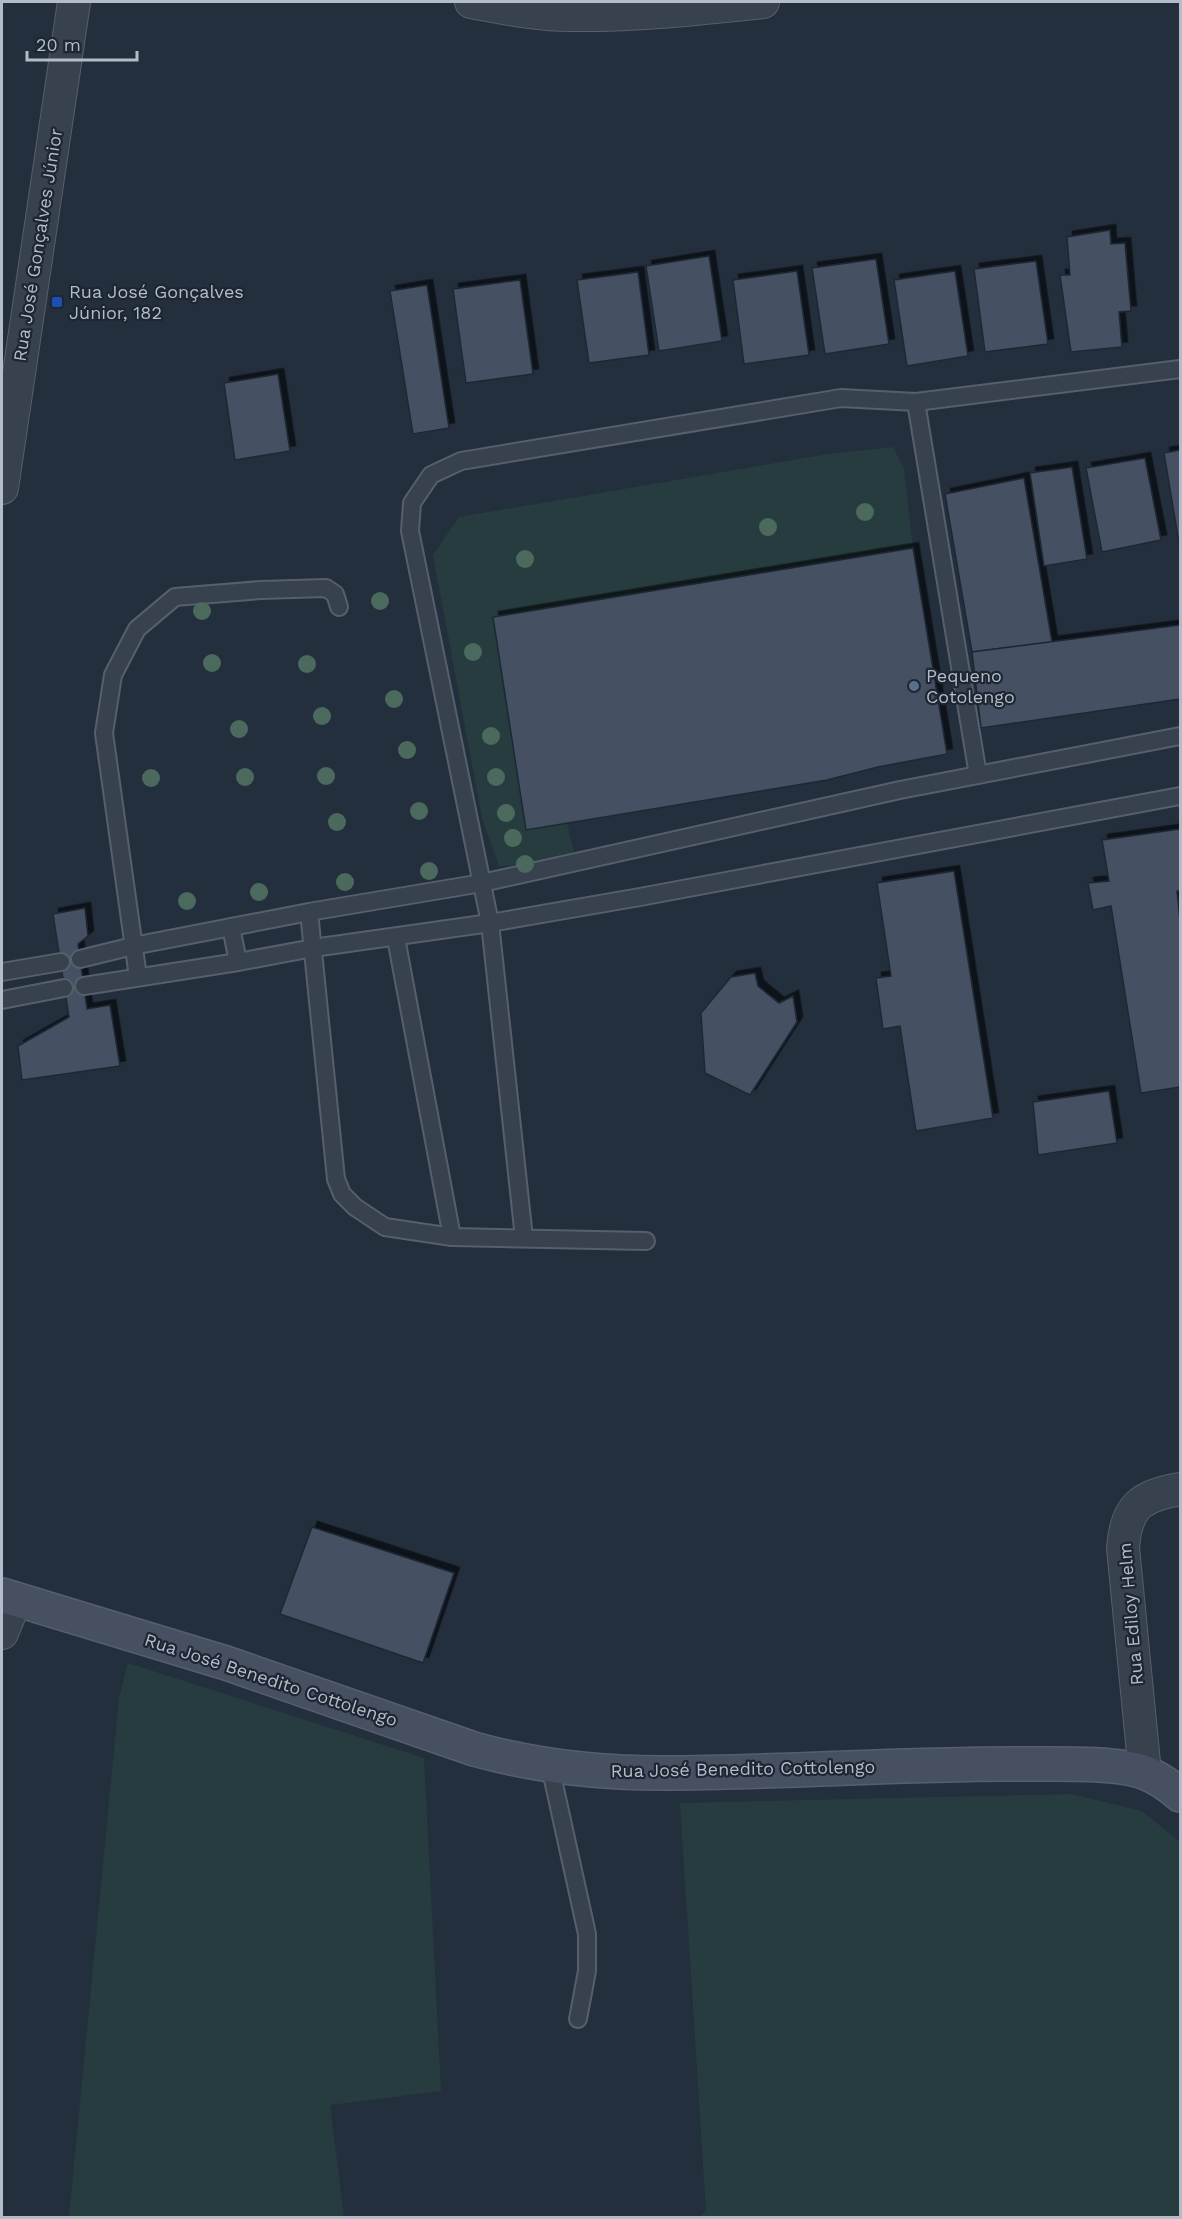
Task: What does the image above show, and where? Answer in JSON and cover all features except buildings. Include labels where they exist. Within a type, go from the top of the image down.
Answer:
[{"type":"main road","name":"Rua José Benedito Cottolengo","points":[[9,1597],[226,1663],[474,1749],[510,1759],[550,1766],[662,1773],[1063,1764],[1115,1767],[1145,1773],[1180,1795]]},
{"type":"street","name":"Rua José Gonçalves Júnior","points":[[2,488],[74,2]]},
{"type":"street","points":[[471,2],[514,10],[569,15],[621,14],[763,2]]},
{"type":"street","name":"Rua Ediloy Helm","points":[[1145,1773],[1124,1548],[1125,1526],[1135,1507],[1155,1495],[1180,1489]]},
{"type":"street","points":[[2,1633],[9,1597]]},
{"type":"lane","points":[[524,1238],[490,923],[410,531],[412,503],[431,475],[461,461],[841,398],[916,402],[1180,369]]},
{"type":"lane","points":[[916,402],[978,775]]},
{"type":"lane","points":[[138,977],[104,733],[113,675],[137,629],[175,597],[261,590],[326,588],[335,594],[339,607]]},
{"type":"lane","points":[[80,959],[133,946],[309,912],[482,883],[900,790],[1180,736]]},
{"type":"lane","points":[[84,986],[313,948],[490,923],[910,848],[1180,796]]},
{"type":"lane","points":[[309,912],[336,1179],[342,1194],[355,1207],[385,1227],[452,1237],[645,1241]]},
{"type":"lane","points":[[231,927],[238,962]]},
{"type":"lane","points":[[396,938],[452,1237]]},
{"type":"lane","points":[[2,972],[61,962]]},
{"type":"lane","points":[[2,1000],[64,988]]},
{"type":"lane","points":[[550,1766],[587,1934],[587,1971],[578,2019]]},
{"type":"green space","points":[[893,447],[904,469],[913,548],[493,617],[526,830],[567,823],[574,852],[537,862],[499,866],[482,818],[433,555],[459,517],[828,454]]},
{"type":"green space","points":[[128,1663],[424,1758],[441,2091],[330,2105],[344,2217],[69,2217],[119,1698]]},
{"type":"green space","points":[[1071,1794],[1142,1811],[1180,1842],[1180,2217],[699,2217],[706,2211],[680,1803]]},
{"type":"place","name":"Rua José Gonçalves Júnior, 182","points":[[57,302]]},
{"type":"place","name":"Pequeno Cotolengo","points":[[914,686]]}]
